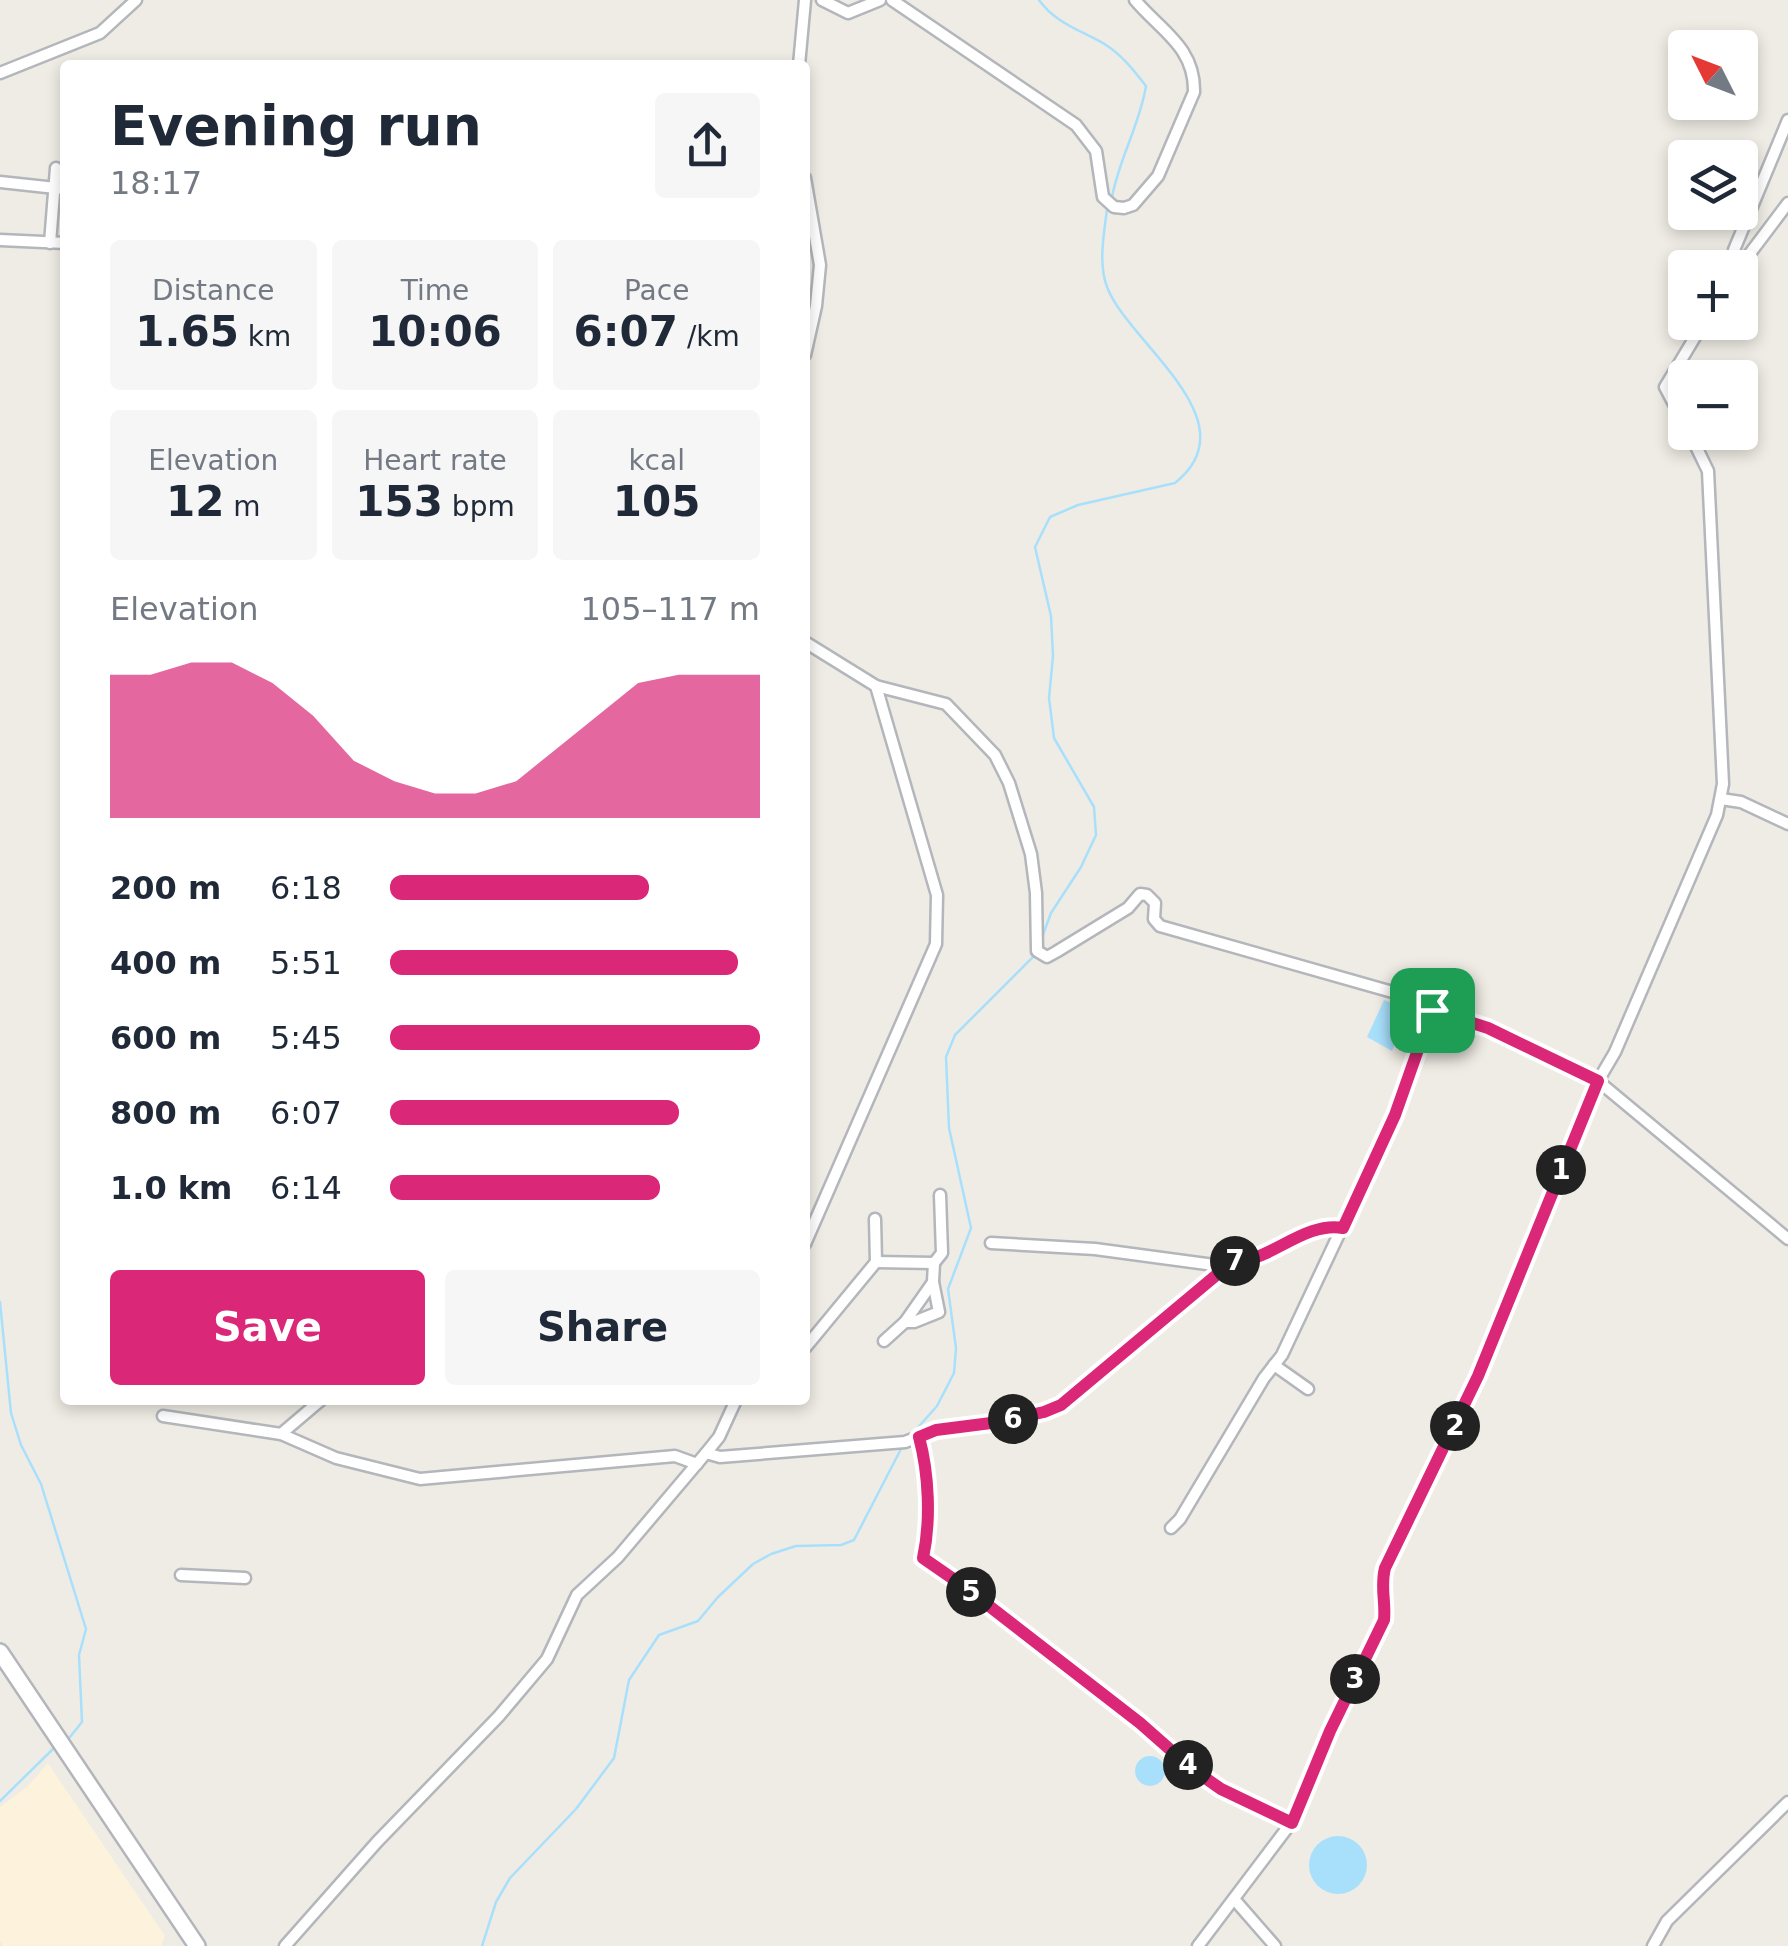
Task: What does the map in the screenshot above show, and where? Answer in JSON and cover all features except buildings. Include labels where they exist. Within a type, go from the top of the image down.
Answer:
[{"type":"main road","points":[[0,1652],[197,1946]]},
{"type":"street","points":[[0,73],[100,33],[136,0]]},
{"type":"street","points":[[799,60],[805,0]]},
{"type":"street","points":[[822,0],[848,12],[880,0]]},
{"type":"street","points":[[892,0],[1076,125],[1096,150],[1103,196],[1114,207],[1124,208],[1132,205],[1158,176],[1194,92],[1186,54],[1135,0]]},
{"type":"street","points":[[1734,250],[1788,120]]},
{"type":"street","points":[[50,243],[60,188],[56,168]]},
{"type":"street","points":[[0,182],[60,188]]},
{"type":"street","points":[[1752,250],[1788,203]]},
{"type":"street","points":[[810,207],[820,265],[810,333]]},
{"type":"street","points":[[0,240],[60,243]]},
{"type":"street","points":[[810,303],[816,306]]},
{"type":"street","points":[[1198,1946],[1292,1823],[1330,1731],[1384,1620],[1385,1568],[1478,1376],[1598,1081],[1623,1034],[1721,799],[1708,470],[1698,450]]},
{"type":"street","points":[[810,645],[876,686],[946,704],[994,755],[1008,783],[1031,854],[1037,952],[1041,956],[1056,952],[1128,908],[1140,894],[1148,895],[1155,903],[1154,919],[1160,926],[1403,995],[1432,1010],[1488,1028],[1598,1081],[1788,1239]]},
{"type":"street","points":[[810,1233],[936,944],[937,895],[876,686]]},
{"type":"street","points":[[1721,799],[1740,802],[1788,824]]},
{"type":"street","points":[[1171,1528],[1274,1365],[1395,1115],[1432,1010]]},
{"type":"street","points":[[905,1322],[939,1312],[933,1282],[934,1262],[942,1253],[940,1194]]},
{"type":"street","points":[[810,1342],[876,1262],[875,1219]]},
{"type":"street","points":[[991,1243],[1095,1250],[1214,1265],[1262,1256],[1331,1226],[1343,1228]]},
{"type":"street","points":[[876,1262],[934,1262]]},
{"type":"street","points":[[706,1453],[720,1457],[906,1442],[936,1430],[1044,1412],[1061,1405],[1232,1262]]},
{"type":"street","points":[[884,1342],[905,1322],[933,1282]]},
{"type":"street","points":[[1274,1365],[1308,1389]]},
{"type":"street","points":[[281,1434],[315,1405]]},
{"type":"street","points":[[285,1946],[376,1842],[499,1716],[547,1658],[578,1595],[618,1557],[697,1464],[719,1437],[734,1405]]},
{"type":"street","points":[[163,1416],[281,1434],[336,1458],[420,1479],[675,1456],[697,1464]]},
{"type":"street","points":[[919,1437],[924,1454],[927,1538],[923,1558],[1140,1723],[1191,1768],[1221,1789],[1292,1823]]},
{"type":"street","points":[[181,1575],[246,1578]]},
{"type":"street","points":[[1653,1946],[1667,1921],[1788,1802]]},
{"type":"street","points":[[1234,1899],[1275,1946]]},
{"type":"shaded area","points":[[48,1763],[165,1936],[161,1946],[3,1946],[0,1807],[28,1786]]},
{"type":"water","points":[[1384,1000],[1409,1009],[1392,1051],[1367,1037]]},
{"type":"water","points":[[1150,1756],[1161,1760],[1165,1771],[1161,1782],[1150,1786],[1139,1782],[1135,1771],[1139,1760]]},
{"type":"water","points":[[1338,1836],[1359,1844],[1367,1865],[1359,1886],[1338,1894],[1317,1886],[1309,1865],[1317,1844]]},
{"type":"waterway","points":[[1039,0],[1062,21],[1112,49],[1146,86],[1112,197]]},
{"type":"waterway","points":[[1041,940],[1051,913],[1096,835],[1094,807],[1054,738],[1049,698],[1051,616],[1035,547],[1050,517],[1078,505],[1175,483],[1195,459],[1200,434],[1193,409],[1178,383],[1119,309],[1107,287],[1102,258],[1107,209]]},
{"type":"waterway","points":[[913,1433],[937,1406],[954,1373],[956,1348],[948,1289],[971,1228],[949,1128],[946,1057],[955,1035],[1034,956]]},
{"type":"waterway","points":[[0,1302],[11,1413],[21,1445],[41,1484],[86,1629],[79,1655],[82,1722],[70,1737]]},
{"type":"waterway","points":[[482,1946],[496,1902],[510,1878],[576,1809],[614,1758],[629,1680],[659,1635],[698,1621],[753,1564],[771,1554],[796,1546],[841,1545],[854,1540],[902,1447]]},
{"type":"waterway","points":[[0,1801],[55,1747]]},
{"type":"route","points":[[1432,1010],[1488,1028],[1598,1081],[1478,1376],[1385,1568],[1384,1620],[1330,1731],[1292,1823],[1221,1789],[1191,1768],[1140,1723],[923,1558],[927,1538],[924,1454],[919,1437],[936,1430],[999,1422],[1061,1405],[1232,1262],[1262,1256],[1281,1244],[1331,1226],[1343,1228],[1395,1115],[1432,1010]]}]
